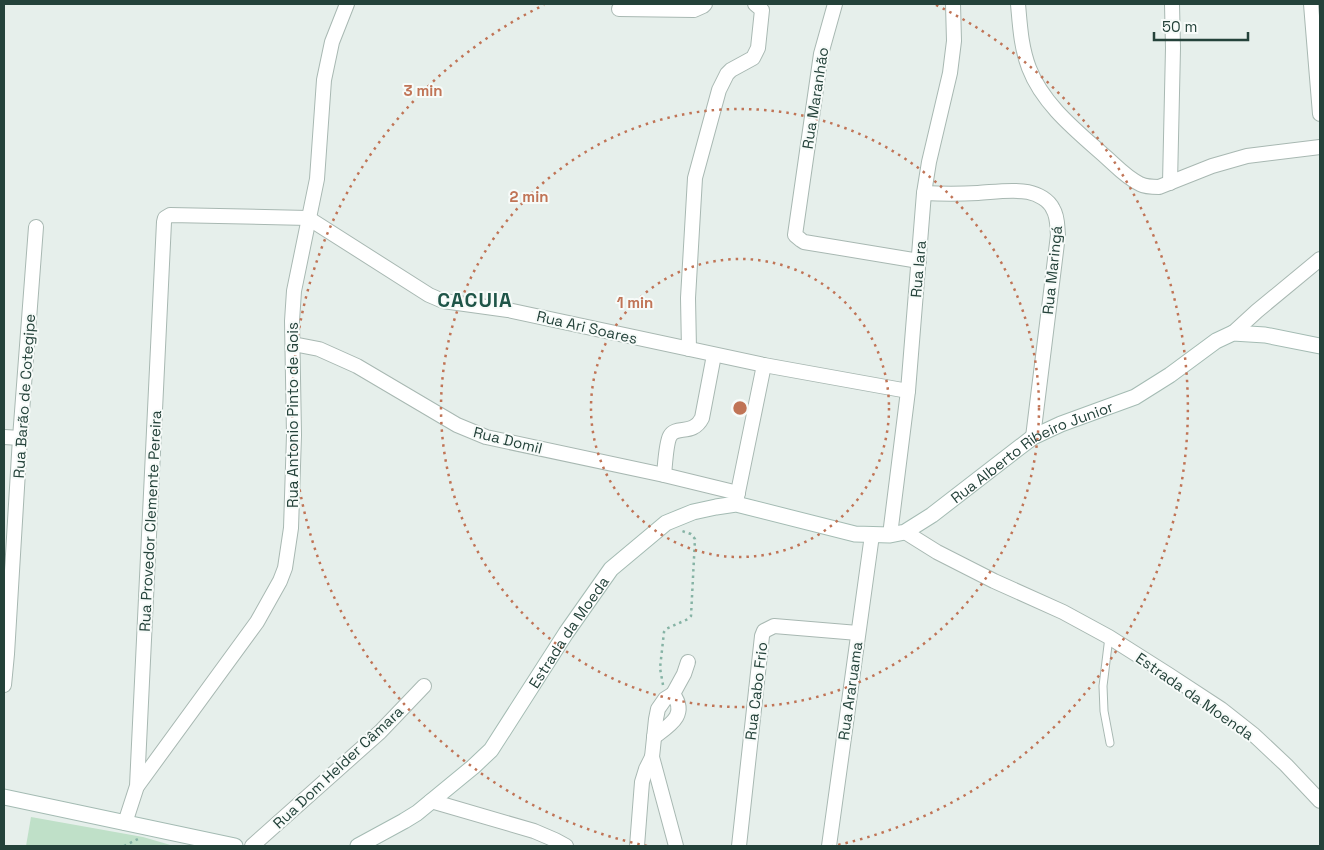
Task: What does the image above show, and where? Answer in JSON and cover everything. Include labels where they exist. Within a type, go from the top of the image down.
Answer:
[{"type":"main road","name":"Rua Alberto Ribeiro Junior","points":[[737,499],[855,534],[890,536],[905,532],[932,515],[1032,437],[1061,424],[1135,397],[1170,375],[1216,341],[1233,333]]},
{"type":"main road","points":[[1233,333],[1265,335],[1320,346]]},
{"type":"main road","name":"Estrada da Moeda","points":[[358,846],[404,821],[473,767],[491,750],[566,633],[611,569],[666,523],[693,512],[716,507],[737,499]]},
{"type":"main road","points":[[4,797],[235,846]]},
{"type":"street","name":"Rua Antonio Pinto de Gois","points":[[137,786],[257,622],[280,581],[285,568],[291,528],[294,435],[292,321],[294,290],[317,179],[324,80],[332,42],[347,4]]},
{"type":"street","points":[[619,9],[694,10],[705,4]]},
{"type":"street","name":"Rua Maranhão","points":[[835,4],[821,54],[796,235],[804,242],[919,261]]},
{"type":"street","name":"Rua Iara","points":[[890,536],[908,392],[924,194],[929,162],[950,73],[954,41],[953,4]]},
{"type":"street","points":[[1018,4],[1021,43],[1029,69],[1041,91],[1074,128],[1120,170],[1139,184],[1159,187],[1212,166],[1247,156],[1320,147]]},
{"type":"street","points":[[1170,183],[1174,48],[1172,4]]},
{"type":"street","points":[[1311,4],[1320,114]]},
{"type":"street","points":[[689,349],[688,298],[696,178],[719,90],[727,74],[753,58],[758,48],[761,6]]},
{"type":"street","name":"Rua Maringá","points":[[924,194],[1029,192],[1041,197],[1053,208],[1057,219],[1058,235],[1032,437]]},
{"type":"street","name":"Rua Provedor Clemente Pereira","points":[[125,823],[137,786],[165,218],[170,215],[308,218]]},
{"type":"street","name":"Rua Ari Soares","points":[[308,218],[429,295],[443,301],[508,310],[714,355],[908,392]]},
{"type":"street","name":"Rua Barão de Cotegipe","points":[[4,685],[36,227]]},
{"type":"street","points":[[1233,333],[1256,311],[1320,258]]},
{"type":"street","name":"Rua Domil","points":[[293,344],[319,349],[357,366],[457,425],[486,437],[664,475],[737,499]]},
{"type":"street","points":[[664,475],[669,437],[675,431],[695,427],[702,418],[714,355]]},
{"type":"street","points":[[737,499],[764,365]]},
{"type":"street","points":[[4,437],[20,438]]},
{"type":"street","name":"Estrada da Moenda","points":[[905,532],[937,552],[994,581],[1063,612],[1110,636],[1220,709],[1254,735],[1320,801]]},
{"type":"street","name":"Rua Araruama","points":[[829,846],[872,535]]},
{"type":"street","name":"Rua Cabo Frio","points":[[738,846],[764,631],[774,626],[858,633]]},
{"type":"street","points":[[637,846],[642,782],[652,757],[658,709],[684,674],[688,662]]},
{"type":"street","name":"Rua Dom Helder Câmara","points":[[252,846],[380,732],[424,686]]},
{"type":"street","points":[[654,736],[670,725],[676,718],[678,701],[669,696]]},
{"type":"street","points":[[652,757],[676,846]]},
{"type":"street","points":[[431,801],[534,831],[566,846]]},
{"type":"lane","points":[[1110,636],[1104,686],[1104,711],[1110,743]]},
{"type":"path","points":[[666,523],[678,530],[692,534],[695,539],[691,616],[666,629],[664,632],[660,668],[669,696]]},
{"type":"green space","points":[[31,817],[143,837],[174,846],[26,846]]},
{"type":"district","name":"CACUIA","points":[[475,300]]}]
